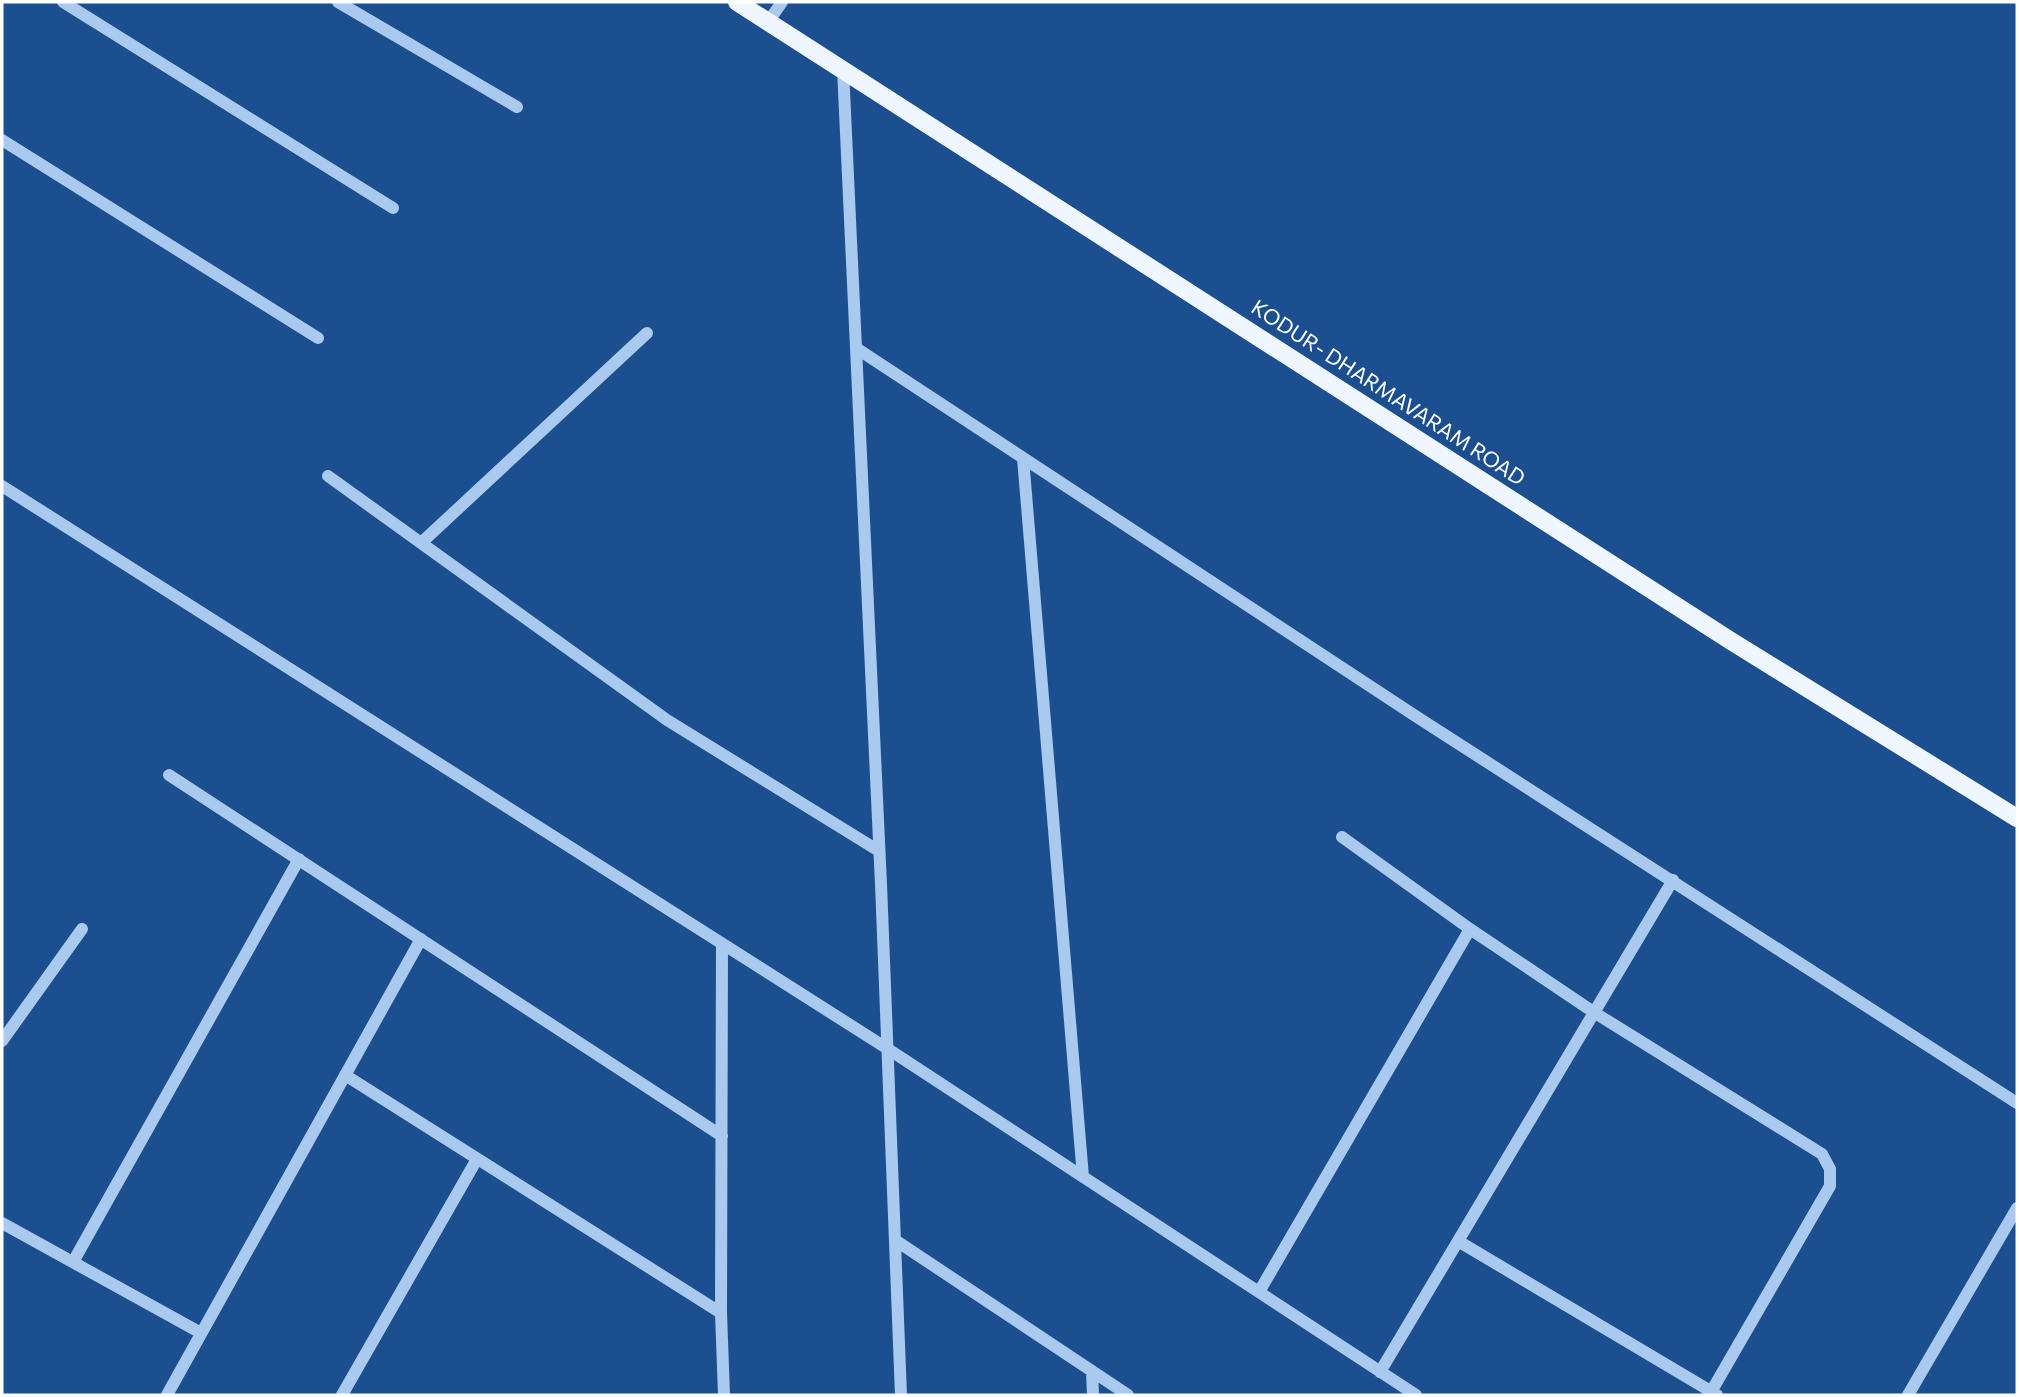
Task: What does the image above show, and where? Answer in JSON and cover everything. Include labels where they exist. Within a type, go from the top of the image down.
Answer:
[{"type":"main road","name":"KODUR- DHARMAVARAM ROAD","points":[[737,2],[1731,641],[2017,818]]},
{"type":"street","points":[[63,2],[393,208]]},
{"type":"street","points":[[338,2],[517,107]]},
{"type":"street","points":[[768,22],[782,2]]},
{"type":"street","points":[[842,69],[888,1049],[901,1395]]},
{"type":"street","points":[[2,140],[318,338]]},
{"type":"street","points":[[421,543],[647,334]]},
{"type":"street","points":[[856,348],[1417,717],[2017,1103]]},
{"type":"street","points":[[1023,458],[1083,1177]]},
{"type":"street","points":[[328,476],[667,720],[879,851]]},
{"type":"street","points":[[2,486],[888,1049],[1416,1395]]},
{"type":"street","points":[[169,775],[722,1136]]},
{"type":"street","points":[[1342,837],[1470,929],[1595,1013],[1822,1154],[1830,1169],[1830,1186],[1714,1394],[1458,1241]]},
{"type":"street","points":[[73,1262],[299,859]]},
{"type":"street","points":[[1380,1372],[1673,880]]},
{"type":"street","points":[[4,1035],[82,929]]},
{"type":"street","points":[[1259,1292],[1470,929]]},
{"type":"street","points":[[167,1395],[421,939]]},
{"type":"street","points":[[722,944],[721,1313],[724,1395]]},
{"type":"street","points":[[345,1075],[721,1313]]},
{"type":"street","points":[[342,1395],[477,1159]]},
{"type":"street","points":[[1908,1395],[2017,1208]]},
{"type":"street","points":[[2,1223],[201,1333]]},
{"type":"street","points":[[895,1240],[1128,1395]]},
{"type":"street","points":[[1092,1371],[1093,1395]]}]
